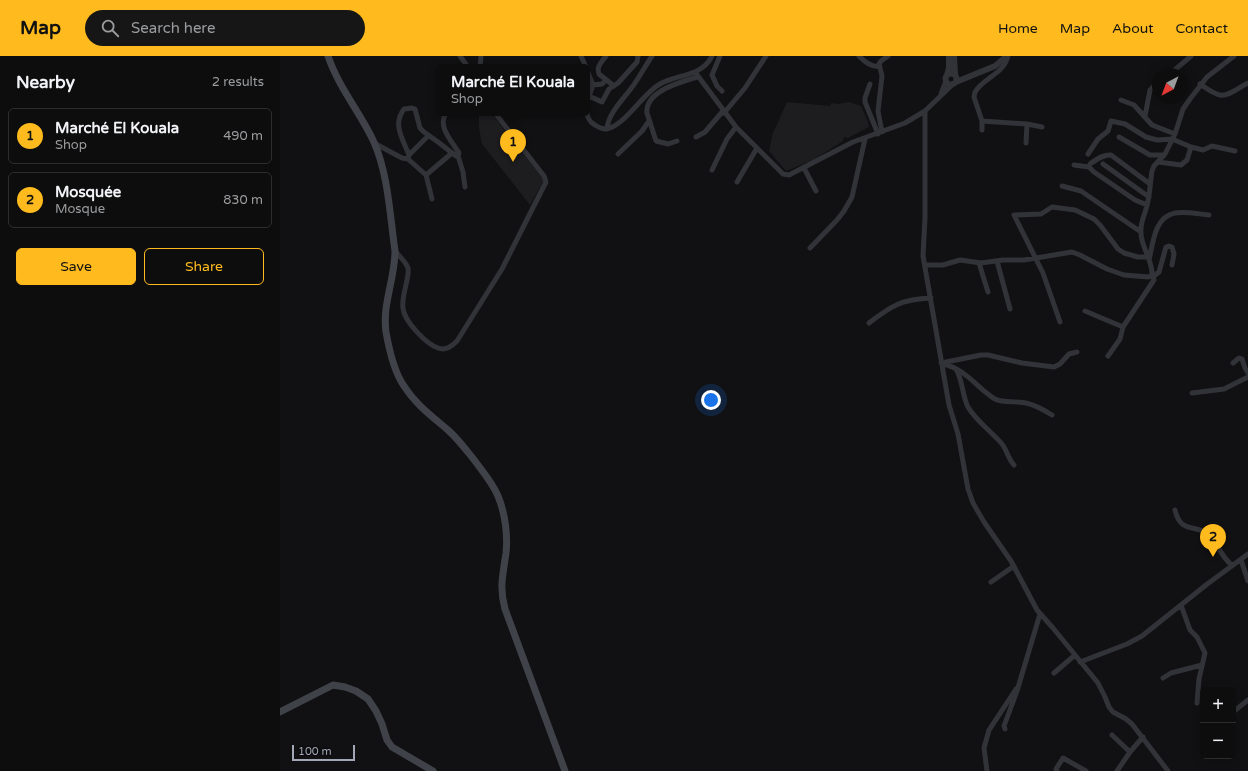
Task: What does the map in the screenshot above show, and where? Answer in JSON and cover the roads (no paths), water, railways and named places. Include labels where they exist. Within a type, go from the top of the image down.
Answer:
[{"type":"main road","points":[[328,56],[337,77],[374,143],[383,171],[395,251],[395,261],[386,303],[385,316],[386,332],[391,352],[403,385],[411,396],[421,407],[458,439],[488,478],[498,496],[503,513],[506,536],[506,551],[501,585],[502,597],[537,698],[565,771]]},
{"type":"main road","points":[[280,712],[333,685],[356,691],[368,699],[376,711],[387,740],[392,747],[430,770]]},
{"type":"street","points":[[606,56],[598,68],[599,74],[614,86]]},
{"type":"street","points":[[590,96],[602,102],[609,89],[618,83],[637,62],[638,56]]},
{"type":"street","points":[[607,129],[607,123],[614,110],[634,84],[652,56]]},
{"type":"street","points":[[677,141],[668,144],[656,140],[646,109],[653,97],[668,87],[696,74],[712,56]]},
{"type":"street","points":[[720,56],[712,76],[717,86],[722,91]]},
{"type":"street","points":[[696,137],[705,132],[745,88],[766,56]]},
{"type":"street","points":[[858,56],[872,66],[880,67]]},
{"type":"street","points":[[880,133],[878,111],[882,76],[879,64],[888,56]]},
{"type":"street","points":[[940,95],[949,68],[949,56]]},
{"type":"street","points":[[954,56],[955,74],[957,78],[954,83]]},
{"type":"street","points":[[696,74],[723,112],[736,127],[782,174],[789,175],[847,145],[905,123],[925,111],[954,83],[995,66],[1008,56]]},
{"type":"street","points":[[982,130],[982,121],[974,97],[975,92],[997,74],[1007,60],[1008,56]]},
{"type":"street","points":[[1177,68],[1191,56]]},
{"type":"street","points":[[1108,356],[1120,339],[1123,327],[1152,283],[1153,270],[1148,259],[1141,232],[1141,222],[1149,197],[1152,171],[1164,155],[1175,134],[1183,108],[1200,84],[1234,56]]},
{"type":"street","points":[[946,78],[950,73],[970,76]]},
{"type":"street","points":[[587,116],[593,124],[607,129],[620,122],[635,108],[644,96],[661,83],[696,74]]},
{"type":"street","points":[[590,78],[593,85],[590,93]]},
{"type":"street","points":[[946,78],[949,84],[954,83]]},
{"type":"street","points":[[593,85],[602,84],[606,80]]},
{"type":"street","points":[[870,84],[865,102],[880,133]]},
{"type":"street","points":[[1200,84],[1218,95],[1228,95],[1247,84]]},
{"type":"street","points":[[1145,116],[1150,90],[1152,88]]},
{"type":"street","points":[[1121,100],[1134,105],[1152,125],[1175,134]]},
{"type":"street","points":[[432,199],[426,175],[408,157],[398,130],[400,116],[404,109],[415,109],[420,128],[428,136],[458,156]]},
{"type":"street","points":[[925,111],[925,218],[923,243],[925,265],[949,405],[958,434],[968,489],[973,503],[978,514],[1004,549],[1040,614],[1098,683],[1106,696],[1109,707],[1113,712],[1132,724],[1168,771]]},
{"type":"street","points":[[444,116],[443,125],[445,131],[459,153],[458,156],[463,172],[465,187]]},
{"type":"street","points":[[395,251],[408,270],[403,300],[403,309],[406,318],[412,326],[433,345],[444,349],[451,347],[457,341],[502,269],[546,182],[544,176],[497,116]]},
{"type":"street","points":[[618,154],[642,131],[649,121]]},
{"type":"street","points":[[982,121],[1027,124],[1042,127]]},
{"type":"street","points":[[1088,154],[1098,139],[1108,131],[1111,121],[1125,124],[1146,138],[1157,140],[1172,139],[1191,148],[1203,150],[1212,146],[1235,151]]},
{"type":"street","points":[[1026,144],[1027,124]]},
{"type":"street","points":[[712,170],[727,139],[736,127]]},
{"type":"street","points":[[374,143],[402,158],[408,157],[428,136]]},
{"type":"street","points":[[1119,137],[1150,155],[1164,155]]},
{"type":"street","points":[[810,248],[837,220],[848,204],[852,196],[865,139]]},
{"type":"street","points":[[737,182],[756,148]]},
{"type":"street","points":[[1158,162],[1181,165],[1187,160],[1191,148]]},
{"type":"street","points":[[426,175],[452,153]]},
{"type":"street","points":[[1089,167],[1090,164],[1108,154],[1150,184]]},
{"type":"street","points":[[1103,164],[1149,197]]},
{"type":"street","points":[[1074,165],[1089,167],[1135,200],[1147,205]]},
{"type":"street","points":[[804,168],[816,191]]},
{"type":"street","points":[[1062,186],[1080,191],[1141,232]]},
{"type":"street","points":[[1060,322],[1043,273],[1014,215],[1041,214],[1052,207],[1069,209],[1086,214],[1100,225],[1118,249],[1132,255],[1148,259]]},
{"type":"street","points":[[1148,259],[1158,225],[1165,219],[1173,214],[1209,215]]},
{"type":"street","points":[[925,265],[943,265],[960,260],[979,263],[1035,259],[1072,252],[1124,276],[1149,277],[1159,272],[1166,247],[1169,246],[1172,247],[1174,254],[1172,265]]},
{"type":"street","points":[[997,261],[1010,309]]},
{"type":"street","points":[[979,263],[988,292]]},
{"type":"street","points":[[869,323],[889,308],[896,305],[909,300],[930,298]]},
{"type":"street","points":[[1085,311],[1123,327]]},
{"type":"street","points":[[941,363],[988,355],[1022,363],[1054,367],[1060,364],[1069,354],[1077,352]]},
{"type":"street","points":[[1233,363],[1239,358],[1242,359],[1244,368],[1248,373]]},
{"type":"street","points":[[941,363],[956,368],[997,400],[1026,403],[1042,409],[1052,415]]},
{"type":"street","points":[[956,368],[968,406],[976,417],[1003,445],[1009,459],[1014,465]]},
{"type":"street","points":[[1192,393],[1224,389],[1248,377]]},
{"type":"street","points":[[1175,510],[1177,518],[1184,526],[1208,533],[1232,566]]},
{"type":"street","points":[[1080,662],[1106,653],[1142,636],[1248,554]]},
{"type":"street","points":[[1241,560],[1248,581]]},
{"type":"street","points":[[991,582],[1014,566]]},
{"type":"street","points":[[1181,605],[1190,630],[1197,638],[1205,653],[1199,678],[1197,703]]},
{"type":"street","points":[[1005,729],[1004,726],[1019,685],[1040,614]]},
{"type":"street","points":[[1054,673],[1075,655]]},
{"type":"street","points":[[1163,678],[1171,673],[1202,665]]},
{"type":"street","points":[[987,771],[984,748],[989,730],[1019,685]]},
{"type":"street","points":[[1236,710],[1248,700]]},
{"type":"street","points":[[1112,735],[1130,752]]},
{"type":"street","points":[[1119,770],[1130,752],[1142,737]]},
{"type":"street","points":[[1057,771],[1056,769],[1063,758],[1086,771]]},
{"type":"place","name":"Marché El Kouala","points":[[513,162]]},
{"type":"place","name":"Mosquée","points":[[1213,557]]}]
